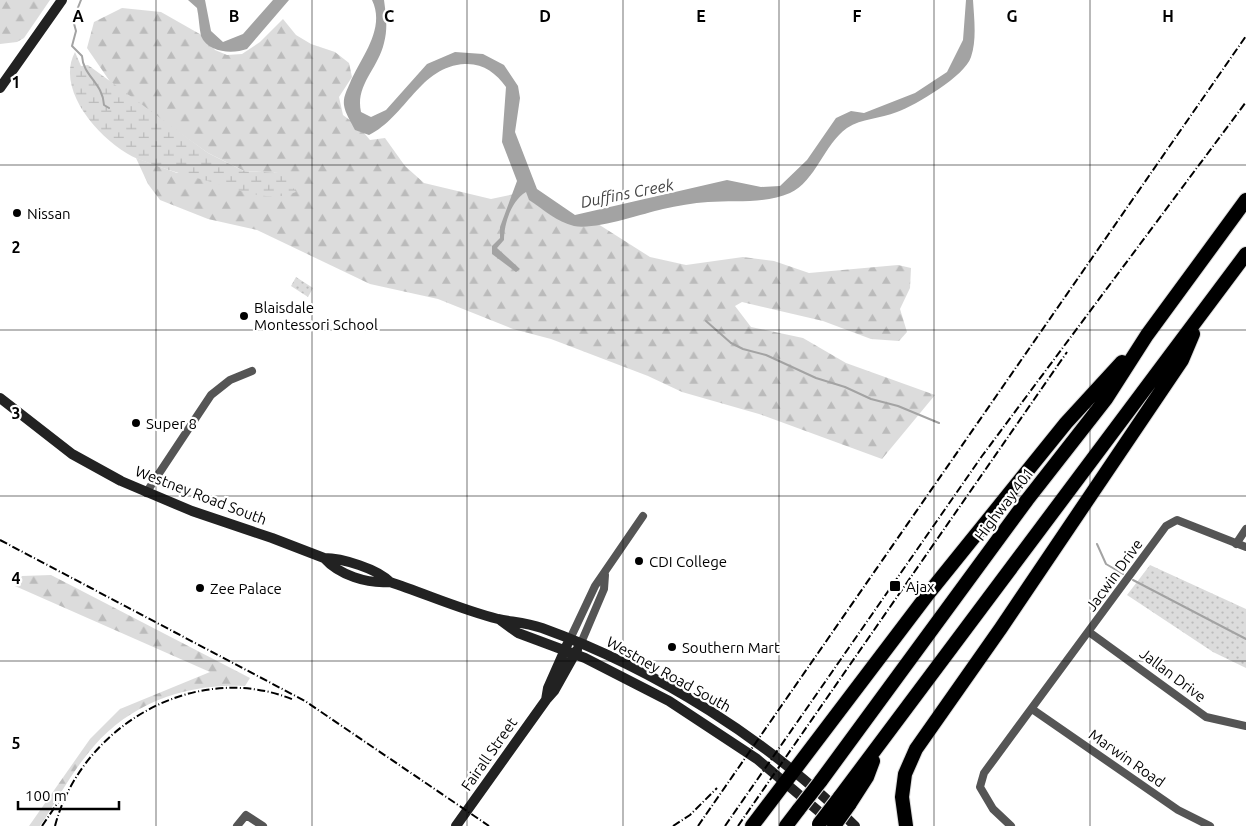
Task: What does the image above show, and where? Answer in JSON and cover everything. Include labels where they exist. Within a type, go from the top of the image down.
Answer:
[{"type":"highway","name":"Highway 401","points":[[786,826],[1027,500],[1106,399],[1146,336],[1246,200]]},
{"type":"highway","points":[[836,826],[844,802],[880,744],[1246,254]]},
{"type":"highway","points":[[906,826],[902,797],[905,774],[916,749],[1002,628],[1182,360],[1200,316]]},
{"type":"highway","points":[[752,826],[928,594],[1060,430],[1146,336]]},
{"type":"highway","points":[[819,825],[844,802]]},
{"type":"main road","points":[[0,88],[62,0]]},
{"type":"main road","name":"Westney Road South","points":[[0,398],[72,454],[146,493],[324,558],[333,569],[377,584],[390,582],[499,619],[524,622],[581,643],[625,663],[684,696],[855,826]]},
{"type":"main road","name":"Westney Road South","points":[[499,619],[518,633],[575,654],[669,701],[757,759],[789,776],[836,826]]},
{"type":"main road","name":"Fairall Street","points":[[546,700],[548,688],[570,639]]},
{"type":"main road","name":"Fairall Street","points":[[456,826],[554,691],[581,643]]},
{"type":"street","points":[[146,493],[211,396],[230,380],[252,372]]},
{"type":"street","points":[[570,639],[595,586],[605,575],[644,516]]},
{"type":"street","name":"Jacwin Drive","points":[[1011,826],[993,810],[980,787],[984,774],[1166,526],[1177,520],[1246,547]]},
{"type":"street","points":[[1236,544],[1246,529]]},
{"type":"street","points":[[581,643],[604,589],[605,575]]},
{"type":"street","name":"Jallan Drive","points":[[1089,632],[1206,717],[1246,726]]},
{"type":"street","name":"Marwin Road","points":[[1032,709],[1178,810],[1210,826]]},
{"type":"street","points":[[238,825],[246,815],[264,826]]},
{"type":"green space","points":[[0,0],[50,0],[24,38],[17,42],[0,44]]},
{"type":"green space","points":[[122,8],[161,12],[205,37],[215,50],[227,55],[242,54],[260,42],[283,19],[296,35],[311,44],[335,52],[349,63],[352,77],[339,97],[343,115],[359,127],[370,140],[385,138],[405,166],[424,183],[491,199],[528,191],[576,226],[598,224],[650,257],[686,265],[743,257],[774,261],[809,273],[898,265],[911,268],[910,288],[900,309],[907,332],[899,341],[871,339],[823,321],[742,302],[735,306],[751,327],[803,338],[846,363],[935,395],[882,459],[759,414],[682,392],[648,376],[551,339],[513,329],[438,299],[370,284],[257,230],[208,219],[160,200],[148,184],[136,158],[177,173],[278,173],[244,171],[208,153],[113,86],[87,48],[94,22]]},
{"type":"green space","points":[[75,52],[81,66],[88,65],[208,153],[244,171],[278,173],[288,181],[296,192],[276,196],[256,195],[157,166],[124,152],[97,129],[76,99],[71,83],[70,67]]},
{"type":"green space","points":[[296,277],[313,288],[308,297],[291,286]]},
{"type":"green space","points":[[1150,565],[1246,609],[1246,668],[1213,652],[1127,595]]},
{"type":"green space","points":[[51,575],[250,678],[245,686],[203,688],[162,698],[126,718],[109,731],[86,755],[40,826],[29,826],[90,739],[120,709],[210,672],[15,586],[22,576]]},
{"type":"shaded area","points":[[188,0],[205,0],[211,31],[223,42],[243,34],[273,0],[289,0],[247,49],[228,52],[215,49],[204,42],[201,36],[197,8]]},
{"type":"shaded area","name":"Duffins Creek","points":[[372,0],[384,0],[386,32],[381,52],[361,93],[361,112],[371,117],[386,110],[427,64],[455,52],[483,54],[504,65],[518,86],[520,98],[515,132],[537,189],[575,215],[727,180],[761,187],[780,186],[807,160],[836,118],[851,111],[864,113],[915,93],[947,72],[963,40],[966,0],[973,0],[975,36],[971,57],[960,73],[927,97],[905,108],[891,114],[859,122],[847,128],[832,143],[807,180],[790,193],[770,199],[691,204],[663,209],[606,224],[583,227],[568,224],[556,218],[529,200],[526,192],[512,207],[505,227],[504,240],[497,248],[520,269],[516,272],[492,254],[492,246],[500,238],[500,227],[517,181],[502,142],[506,87],[493,73],[478,65],[465,64],[449,67],[436,73],[382,127],[369,135],[355,130],[346,111],[344,99],[374,32],[376,11]]},
{"type":"waterway","points":[[81,0],[73,20],[76,31],[72,46],[82,56],[86,69],[103,97],[104,105],[109,108]]},
{"type":"waterway","points":[[706,321],[731,343],[743,349],[766,355],[816,378],[845,387],[871,399],[898,406],[939,423]]},
{"type":"waterway","points":[[1097,544],[1106,564],[1123,574]]},
{"type":"waterway","points":[[1133,580],[1246,639]]},
{"type":"railway","points":[[698,826],[1246,36]]},
{"type":"railway","points":[[725,826],[982,456],[1246,102]]},
{"type":"railway","points":[[738,826],[1067,352]]},
{"type":"railway","points":[[0,540],[305,701],[489,826]]},
{"type":"railway","points":[[55,826],[69,790],[90,758],[116,731],[148,710],[182,695],[219,688],[257,690],[294,700]]},
{"type":"railway","points":[[673,826],[690,815],[717,788]]},
{"type":"railway","points":[[42,826],[59,801]]},
{"type":"place","name":"Nissan","points":[[17,213]]},
{"type":"place","name":"Blaisdale Montessori School","points":[[244,316]]},
{"type":"place","name":"Super 8","points":[[136,423]]},
{"type":"place","name":"CDI College","points":[[639,561]]},
{"type":"place","name":"Ajax","points":[[895,586]]},
{"type":"place","name":"Zee Palace","points":[[200,588]]},
{"type":"place","name":"Southern Mart","points":[[672,647]]}]
